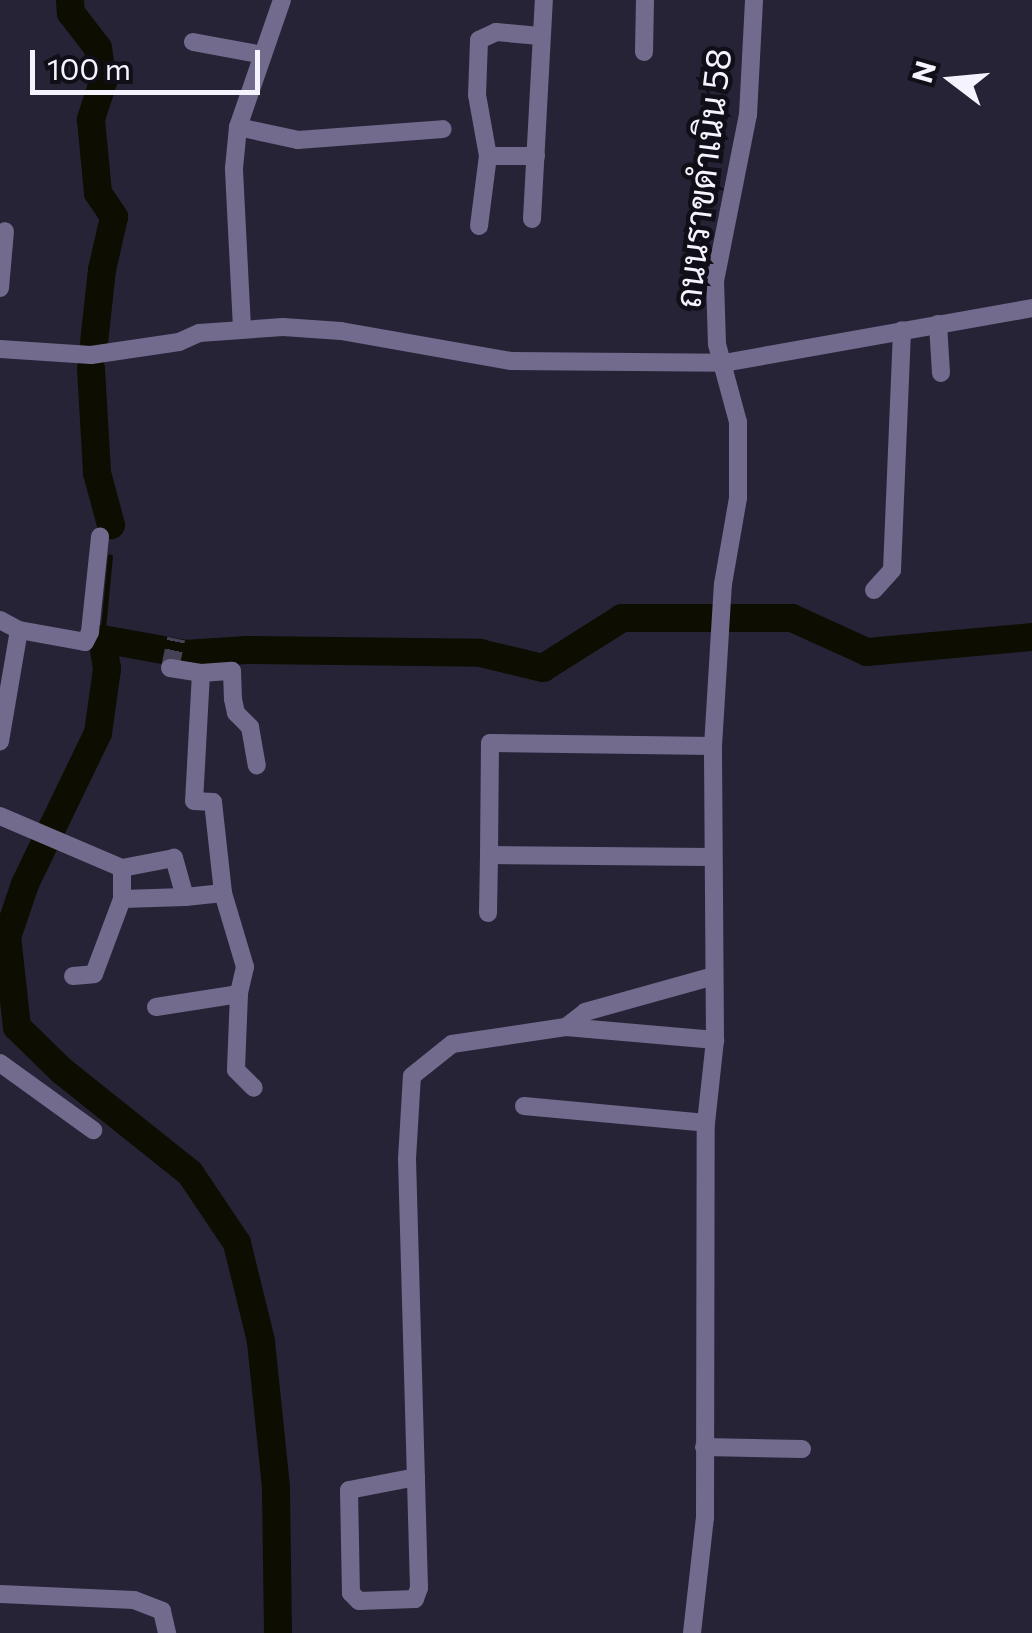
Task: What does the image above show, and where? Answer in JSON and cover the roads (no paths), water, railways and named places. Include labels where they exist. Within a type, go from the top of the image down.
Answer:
[{"type":"street","points":[[242,328],[235,202],[238,127],[282,0]]},
{"type":"street","points":[[532,219],[544,0]]},
{"type":"street","points":[[644,52],[645,0]]},
{"type":"street","name":"ถนนราขดำเนิน 58","points":[[692,1633],[705,1518],[706,1124],[716,1040],[711,857],[717,644],[738,498],[738,422],[717,344],[715,281],[748,115],[754,0]]},
{"type":"street","points":[[480,226],[488,156],[477,95],[479,40],[496,32],[540,36]]},
{"type":"street","points":[[193,42],[263,55]]},
{"type":"street","points":[[238,127],[298,140],[443,130]]},
{"type":"street","points":[[488,156],[536,156]]},
{"type":"street","points":[[0,288],[5,231]]},
{"type":"street","points":[[0,348],[91,355],[242,328],[341,331],[511,360],[724,363],[1032,308]]},
{"type":"street","points":[[938,324],[941,373]]},
{"type":"street","points":[[874,590],[892,570],[902,330]]},
{"type":"street","points":[[0,620],[20,630],[85,642],[90,632],[100,537]]},
{"type":"street","points":[[0,741],[5,669],[20,630]]},
{"type":"street","points":[[170,668],[232,671],[236,713],[250,727],[257,765]]},
{"type":"street","points":[[201,672],[194,801],[214,802],[223,893],[245,967],[239,994],[236,1070],[254,1088]]},
{"type":"street","points":[[488,913],[490,743],[713,746]]},
{"type":"street","points":[[0,816],[122,868],[174,858],[185,898]]},
{"type":"street","points":[[489,854],[711,857]]},
{"type":"street","points":[[73,976],[94,974],[122,900],[122,868]]},
{"type":"street","points":[[122,900],[223,893]]},
{"type":"street","points":[[566,1027],[585,1012],[714,976]]},
{"type":"street","points":[[156,1007],[239,994]]},
{"type":"street","points":[[416,1477],[349,1490],[351,1593],[358,1601],[415,1599],[418,1595],[416,1477],[407,1159],[412,1076],[452,1044],[566,1027],[716,1040]]},
{"type":"street","points":[[0,1064],[92,1130]]},
{"type":"street","points":[[524,1106],[706,1124]]},
{"type":"street","points":[[704,1447],[802,1449]]},
{"type":"street","points":[[0,1594],[134,1600],[162,1611],[167,1633]]},
{"type":"waterway","points":[[70,0],[71,13],[98,48],[103,82],[91,120],[98,193],[114,217],[102,270],[94,342]]},
{"type":"waterway","points":[[91,368],[97,473],[111,525]]},
{"type":"waterway","points":[[102,639],[110,556]]},
{"type":"waterway","points":[[278,1633],[276,1487],[261,1341],[237,1243],[190,1173],[62,1071],[17,1027],[7,937],[25,884],[98,733],[107,669],[102,639],[185,654],[247,650],[480,653],[543,668],[622,618],[792,618],[867,652],[1032,637]]},
{"type":"tunnel","points":[[170,668],[176,639]]}]
